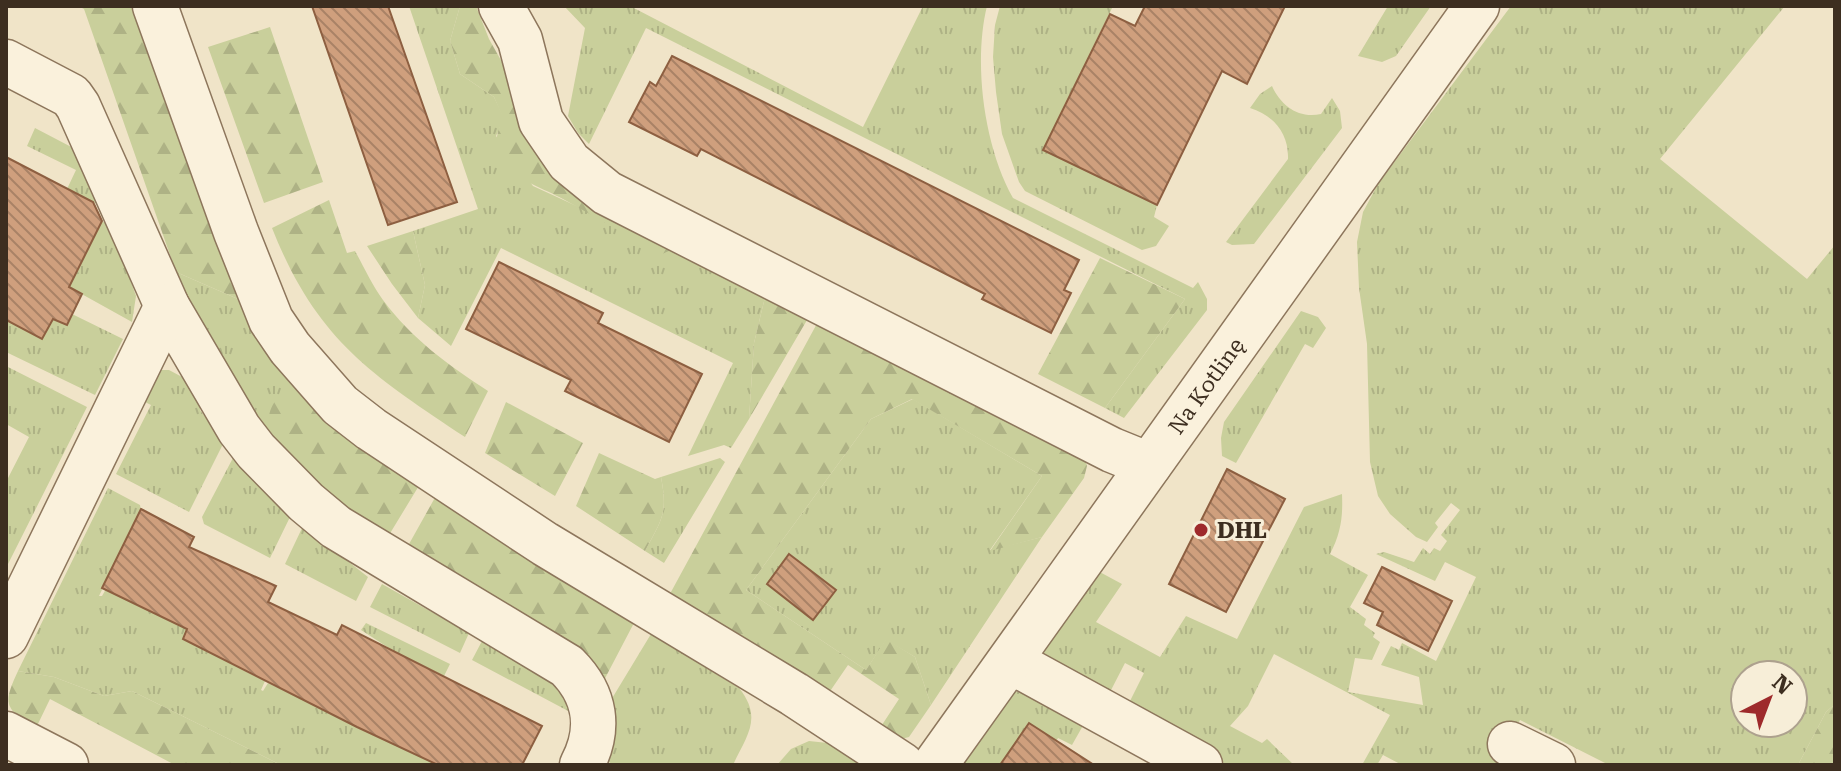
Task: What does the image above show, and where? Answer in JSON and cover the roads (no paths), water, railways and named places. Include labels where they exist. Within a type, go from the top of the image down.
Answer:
[{"type":"street","points":[[155,6],[271,320],[290,348],[340,405],[371,429],[545,544],[794,694],[902,765]]},
{"type":"street","points":[[501,6],[520,40],[541,121],[569,162],[607,193],[1112,450],[1149,465]]},
{"type":"street","name":"Na Kotlinę","points":[[935,765],[1477,6]]},
{"type":"street","points":[[6,62],[71,96],[78,106],[167,306],[239,429],[280,478],[349,535],[567,666],[581,679],[592,706],[593,729],[591,744],[582,765]]},
{"type":"street","points":[[6,636],[167,306]]},
{"type":"street","points":[[1010,661],[1200,765]]},
{"type":"street","points":[[6,734],[66,765]]},
{"type":"street","points":[[1510,744],[1553,765]]},
{"type":"place","name":"DHL","points":[[1201,530]]}]
